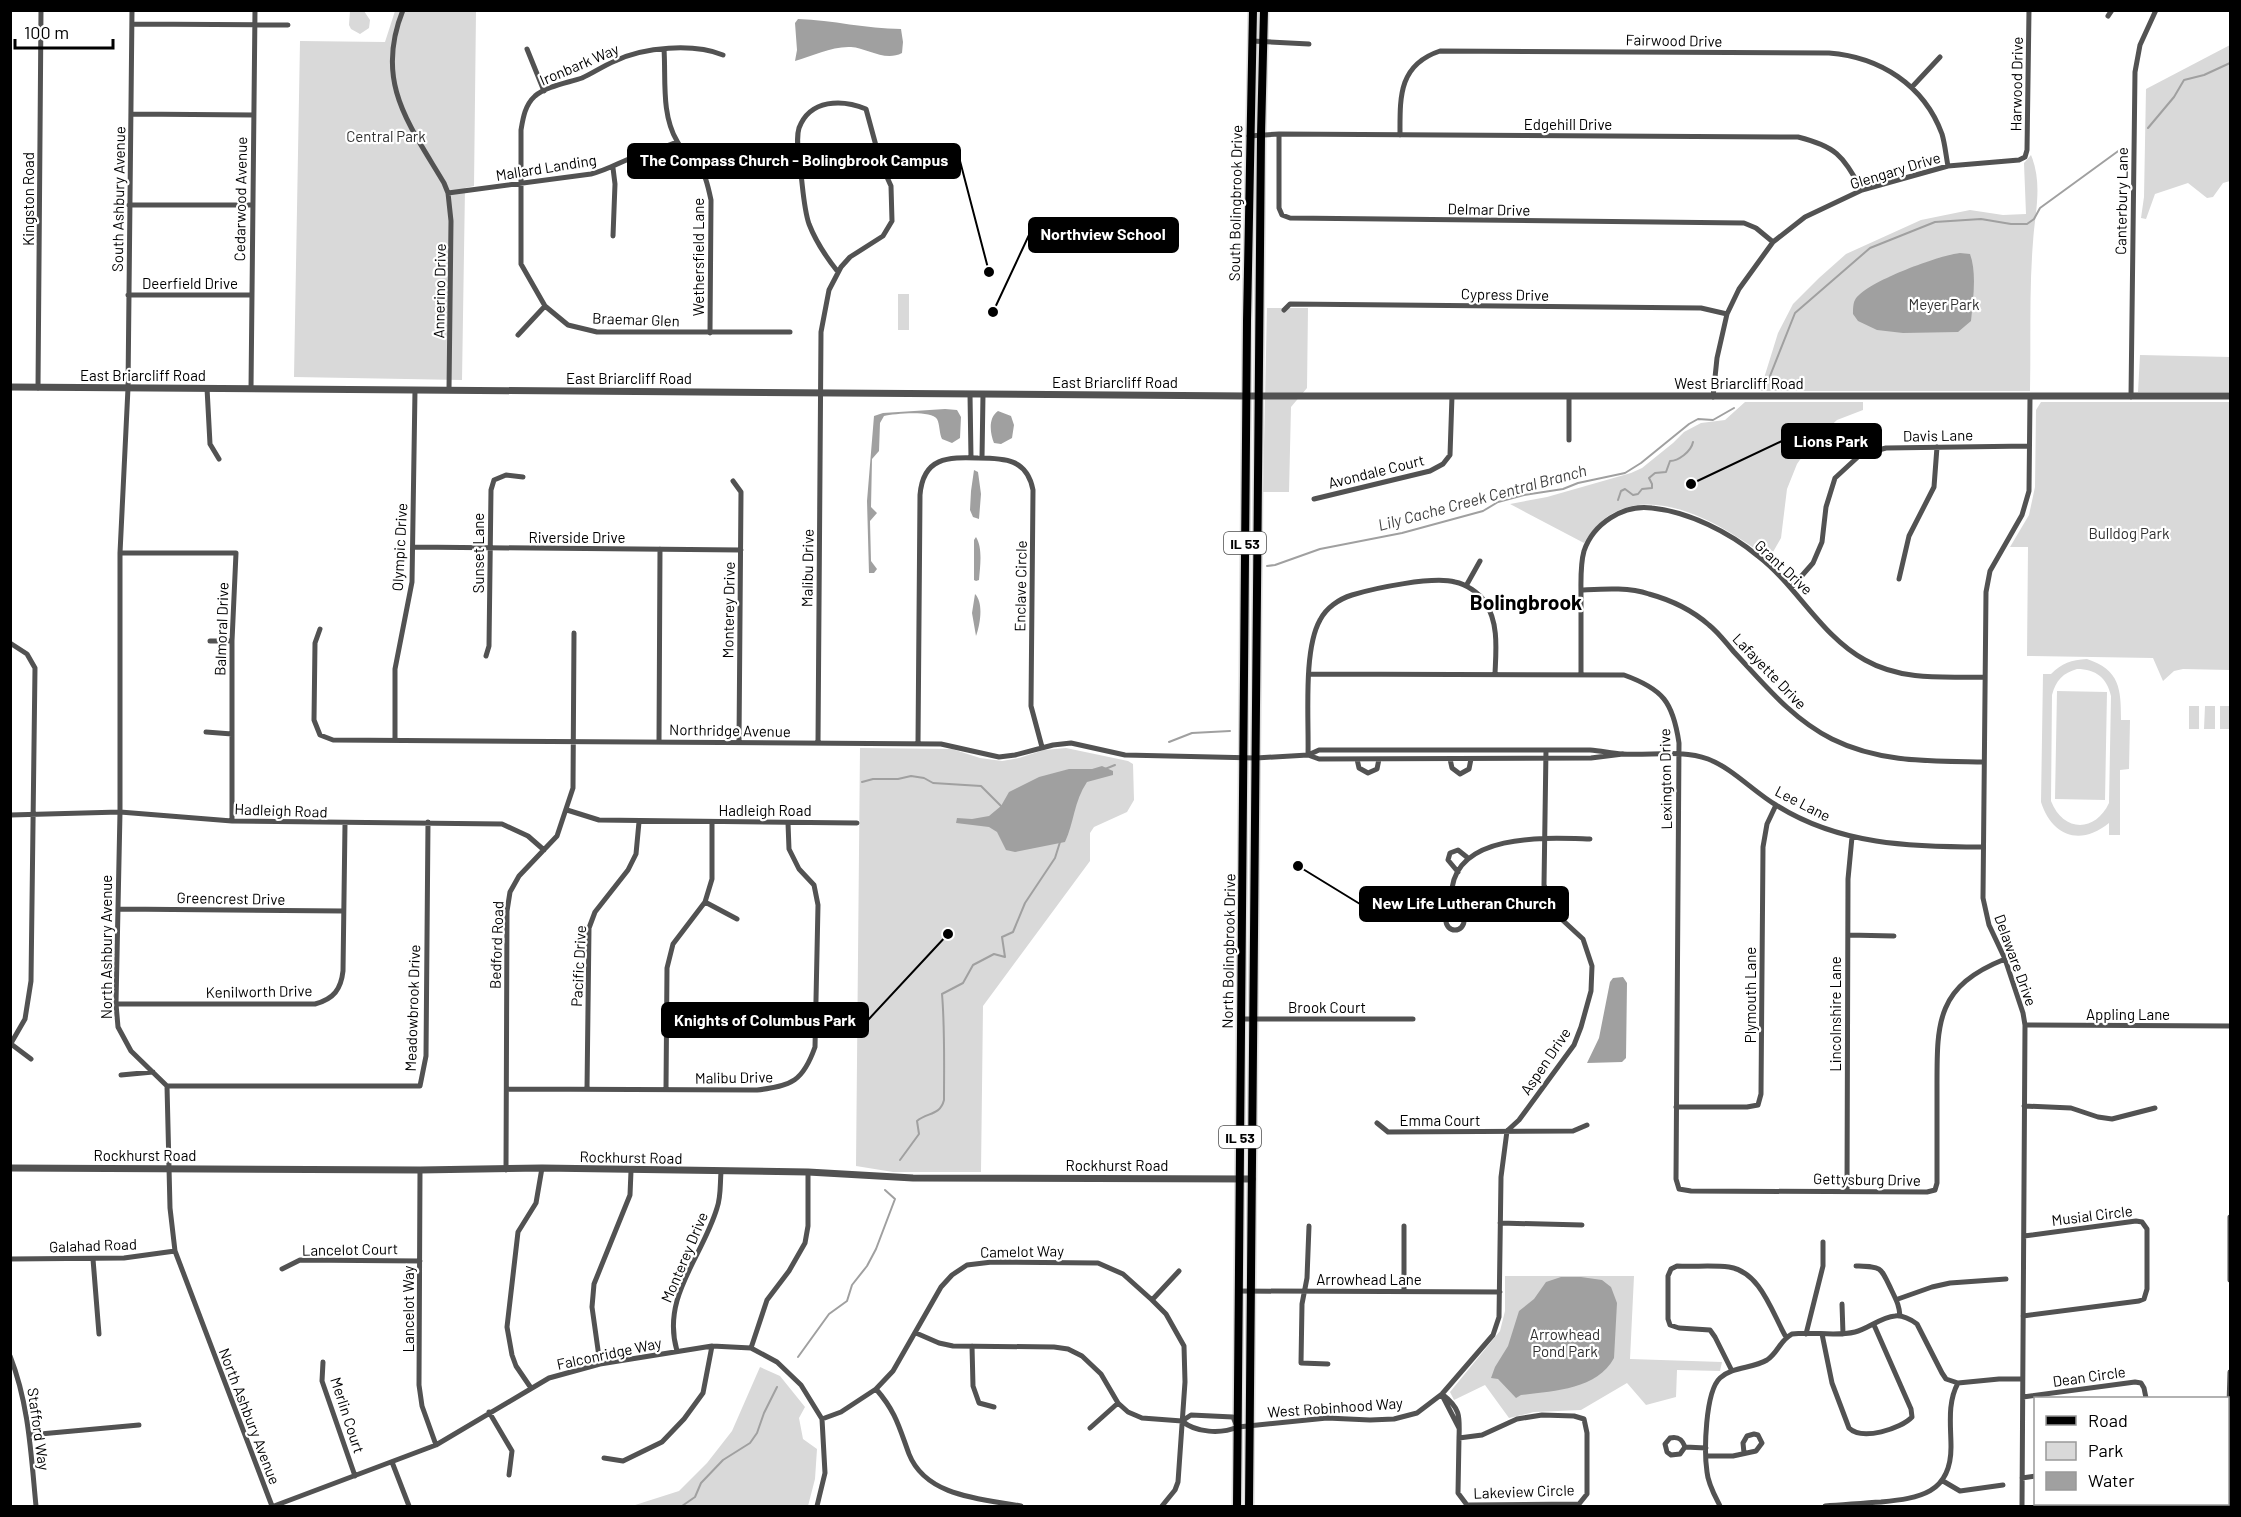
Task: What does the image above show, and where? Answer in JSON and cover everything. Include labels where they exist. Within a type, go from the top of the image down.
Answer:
[{"type":"main road","name":"South Bolingbrook Drive","points":[[1247,396],[1253,10]]},
{"type":"main road","name":"South Bolingbrook Drive","points":[[1259,396],[1264,10]]},
{"type":"main road","name":"North Bolingbrook Drive","points":[[1237,1506],[1247,396]]},
{"type":"main road","name":"North Bolingbrook Drive","points":[[1249,1506],[1259,396]]},
{"type":"street","name":"Kingston Road","points":[[38,388],[41,10]]},
{"type":"street","name":"South Ashbury Avenue","points":[[128,388],[132,10]]},
{"type":"street","name":"Cedarwood Avenue","points":[[250,389],[255,10]]},
{"type":"street","name":"Annerino Drive","points":[[403,10],[392,46],[391,70],[396,92],[404,113],[444,183],[448,193],[452,221],[449,390]]},
{"type":"street","name":"Harwood Drive","points":[[2025,157],[2027,150],[2029,10]]},
{"type":"street","points":[[2108,16],[2112,10]]},
{"type":"street","name":"Canterbury Lane","points":[[2131,397],[2135,72],[2140,45],[2156,10]]},
{"type":"street","points":[[132,24],[288,25]]},
{"type":"street","points":[[1252,41],[1309,44]]},
{"type":"street","points":[[527,49],[544,91]]},
{"type":"street","name":"Ironbark Way","points":[[521,184],[521,130],[524,112],[534,97],[639,52],[664,49],[704,49],[723,55]]},
{"type":"street","name":"Wethersfield Lane","points":[[664,49],[666,100],[670,122],[677,142],[698,164],[707,181],[711,200],[710,333]]},
{"type":"street","name":"Fairwood Drive","points":[[1400,135],[1401,95],[1407,76],[1422,60],[1434,53],[1446,50],[1839,54],[1860,57],[1890,71],[1912,87],[1932,113],[1942,135],[1948,166]]},
{"type":"street","points":[[1912,87],[1940,57]]},
{"type":"street","points":[[826,103],[854,104],[866,109],[881,164],[892,193],[892,217],[886,233],[850,257],[838,272],[826,257],[809,223],[798,142],[799,128],[809,111],[826,103]]},
{"type":"street","points":[[131,114],[254,115]]},
{"type":"street","name":"Edgehill Drive","points":[[1250,136],[1279,134],[1798,137],[1822,143],[1845,160],[1862,190]]},
{"type":"street","name":"Delmar Drive","points":[[1279,134],[1279,208],[1282,215],[1290,218],[1744,223],[1756,228],[1773,242]]},
{"type":"street","name":"Mallard Landing","points":[[448,193],[573,178],[613,168],[634,156],[677,142]]},
{"type":"street","name":"Glengary Drive","points":[[1713,397],[1717,358],[1727,314],[1739,288],[1773,242],[1805,217],[1862,190],[1948,166],[2019,160],[2025,157]]},
{"type":"street","points":[[613,168],[615,184],[613,236]]},
{"type":"street","name":"Braemar Glen","points":[[521,184],[521,264],[545,306],[568,325],[597,332],[790,332]]},
{"type":"street","points":[[129,205],[252,205]]},
{"type":"street","name":"Malibu Drive","points":[[818,742],[821,332],[829,290],[838,272]]},
{"type":"street","name":"Deerfield Drive","points":[[128,295],[251,296]]},
{"type":"street","name":"Cypress Drive","points":[[1284,310],[1290,304],[1701,308],[1727,314]]},
{"type":"street","points":[[518,335],[545,306]]},
{"type":"street","name":"East Briarcliff Road","points":[[10,387],[1247,396]]},
{"type":"street","name":"North Ashbury Avenue","points":[[128,388],[120,553],[120,812],[116,1004],[118,1027],[131,1051],[167,1086],[170,1208],[175,1251],[273,1506]]},
{"type":"street","points":[[207,388],[210,444],[219,459]]},
{"type":"street","name":"Olympic Drive","points":[[395,740],[395,669],[412,582],[415,390]]},
{"type":"street","points":[[970,394],[970,458]]},
{"type":"street","points":[[982,394],[982,458]]},
{"type":"street","name":"West Briarcliff Road","points":[[1247,396],[2230,396]]},
{"type":"street","name":"Avondale Court","points":[[1314,499],[1430,471],[1443,464],[1450,454],[1452,396]]},
{"type":"street","points":[[1569,396],[1569,440]]},
{"type":"street","name":"Delaware Drive","points":[[2022,1506],[2025,1025],[2005,959],[1989,926],[1985,911],[1984,677],[1986,592],[1990,571],[2022,516],[2029,491],[2030,397]]},
{"type":"street","name":"Davis Lane","points":[[1791,588],[1813,563],[1822,542],[1826,507],[1835,478],[1860,455],[1886,448],[2029,446]]},
{"type":"street","points":[[1899,579],[1909,536],[1934,487],[1937,447]]},
{"type":"street","name":"Enclave Circle","points":[[918,744],[921,486],[929,469],[940,461],[999,458],[1015,463],[1025,471],[1032,484],[1031,706],[1042,747]]},
{"type":"street","name":"Sunset Lane","points":[[486,656],[489,646],[491,490],[494,480],[506,474],[523,477]]},
{"type":"street","name":"Monterey Drive","points":[[733,481],[741,492],[739,742]]},
{"type":"street","name":"Grant Drive","points":[[1581,673],[1581,561],[1589,539],[1611,517],[1626,511],[1651,507],[1689,517],[1725,533],[1759,556],[1845,646],[1874,665],[1910,676],[1984,677]]},
{"type":"street","name":"Riverside Drive","points":[[413,547],[741,550]]},
{"type":"street","points":[[659,741],[660,549]]},
{"type":"street","name":"Balmoral Drive","points":[[120,553],[236,553],[232,641],[232,821]]},
{"type":"street","points":[[1466,586],[1480,561]]},
{"type":"street","points":[[1308,755],[1310,674],[1315,630],[1323,613],[1351,595],[1437,579],[1466,586],[1485,602],[1494,624],[1496,674]]},
{"type":"street","name":"Lafayette Drive","points":[[1581,590],[1621,589],[1647,593],[1678,604],[1711,626],[1788,709],[1807,724],[1834,740],[1860,751],[1899,760],[1984,762]]},
{"type":"street","name":"Northridge Avenue","points":[[320,629],[315,643],[314,720],[320,735],[333,740],[918,744],[948,745],[999,757],[1071,743],[1125,755],[1244,757]]},
{"type":"street","name":"Bedford Road","points":[[506,1170],[507,911],[510,892],[519,876],[557,836],[573,788],[574,633]]},
{"type":"street","points":[[210,641],[232,641]]},
{"type":"street","points":[[10,643],[27,654],[34,668],[31,981],[25,1019],[11,1045],[31,1059]]},
{"type":"street","name":"Lexington Drive","points":[[1310,674],[1581,673],[1624,675],[1642,681],[1657,691],[1668,703],[1676,720],[1679,754],[1676,1107],[1676,1179],[1679,1188]]},
{"type":"street","points":[[206,732],[232,734]]},
{"type":"street","name":"Lee Lane","points":[[1244,757],[1308,755],[1319,750],[1590,750],[1623,754],[1695,755],[1713,761],[1776,805],[1813,824],[1852,837],[1910,846],[1983,847]]},
{"type":"street","name":"Aspen Drive","points":[[1507,1131],[1519,1120],[1574,1045],[1588,1007],[1591,991],[1592,966],[1583,939],[1557,915],[1544,885],[1546,750]]},
{"type":"street","name":"Lee Lane","points":[[1308,755],[1319,759],[1545,759],[1591,758],[1623,754]]},
{"type":"street","name":"Lee Lane","points":[[1357,759],[1359,768],[1368,773],[1377,769],[1379,759]]},
{"type":"street","name":"Lee Lane","points":[[1450,759],[1452,768],[1460,774],[1468,769],[1471,759]]},
{"type":"street","name":"Plymouth Lane","points":[[1676,1107],[1758,1105],[1761,1094],[1763,847],[1767,824],[1776,805]]},
{"type":"street","name":"Hadleigh Road","points":[[567,810],[599,820],[639,822],[856,823]]},
{"type":"street","name":"Hadleigh Road","points":[[10,815],[120,812],[232,821],[502,824],[528,836],[544,850]]},
{"type":"street","name":"Meadowbrook Drive","points":[[167,1086],[420,1086],[426,1056],[428,822]]},
{"type":"street","name":"Pacific Drive","points":[[587,1089],[589,928],[595,912],[628,870],[636,854],[639,822]]},
{"type":"street","points":[[666,1089],[667,968],[673,944],[705,902],[712,879],[712,822]]},
{"type":"street","name":"Malibu Drive","points":[[507,1089],[758,1090],[783,1087],[799,1077],[808,1065],[815,1047],[818,906],[814,885],[799,869],[789,849],[788,823]]},
{"type":"street","name":"Kenilworth Drive","points":[[116,1004],[315,1004],[334,995],[342,981],[345,824]]},
{"type":"street","name":"Lincolnshire Lane","points":[[1847,1191],[1848,865],[1852,837]]},
{"type":"street","points":[[1455,912],[1452,891],[1458,872],[1468,858],[1474,854],[1508,842],[1545,838],[1590,839]]},
{"type":"street","points":[[1458,872],[1449,863],[1449,855],[1452,851],[1458,850],[1468,858]]},
{"type":"street","points":[[705,902],[737,918]]},
{"type":"street","name":"Greencrest Drive","points":[[118,909],[343,911]]},
{"type":"street","points":[[1848,935],[1894,936]]},
{"type":"street","name":"Gettysburg Drive","points":[[1679,1188],[1691,1191],[1927,1192],[1935,1190],[1937,1183],[1937,1046],[1942,1017],[1951,998],[1964,982],[1983,968],[2005,959]]},
{"type":"street","points":[[752,1005],[764,1012],[816,1012]]},
{"type":"street","name":"Brook Court","points":[[1241,1019],[1413,1019]]},
{"type":"street","name":"Appling Lane","points":[[2025,1025],[2230,1026]]},
{"type":"street","points":[[121,1075],[153,1072]]},
{"type":"street","points":[[2025,1106],[2064,1107],[2112,1119],[2156,1108]]},
{"type":"street","name":"Emma Court","points":[[1377,1123],[1388,1132],[1573,1131],[1587,1125]]},
{"type":"street","name":"West Robinhood Way","points":[[1182,1421],[1192,1429],[1228,1431],[1238,1426],[1327,1418],[1394,1419],[1417,1413],[1442,1394],[1493,1335],[1500,1317],[1501,1177],[1507,1131]]},
{"type":"street","name":"Rockhurst Road","points":[[10,1168],[506,1170],[542,1168],[808,1172],[913,1178],[1252,1179]]},
{"type":"street","points":[[531,1388],[512,1355],[507,1327],[518,1232],[536,1203],[542,1168]]},
{"type":"street","name":"Lancelot Way","points":[[420,1170],[420,1395],[436,1445]]},
{"type":"street","points":[[600,1364],[592,1307],[594,1284],[630,1195],[632,1171]]},
{"type":"street","name":"Monterey Drive","points":[[677,1351],[672,1326],[673,1313],[717,1208],[721,1172]]},
{"type":"street","points":[[751,1348],[767,1299],[789,1271],[805,1243],[808,1226],[808,1172]]},
{"type":"street","points":[[2230,1217],[2230,1280]]},
{"type":"street","name":"Musial Circle","points":[[2023,1316],[2139,1301],[2144,1299],[2147,1289],[2147,1228],[2142,1222],[2024,1236]]},
{"type":"street","points":[[1500,1223],[1582,1225]]},
{"type":"street","points":[[1309,1226],[1307,1278],[1302,1304],[1301,1363],[1328,1364]]},
{"type":"street","points":[[1404,1226],[1404,1291]]},
{"type":"street","points":[[1806,1334],[1823,1266],[1823,1242]]},
{"type":"street","name":"Galahad Road","points":[[10,1258],[124,1258],[175,1251]]},
{"type":"street","points":[[93,1259],[99,1334]]},
{"type":"street","name":"Lancelot Court","points":[[282,1269],[300,1260],[420,1261]]},
{"type":"street","name":"Camelot Way","points":[[822,1419],[841,1412],[876,1389],[893,1371],[941,1287],[952,1275],[967,1265],[978,1263],[1098,1263],[1123,1274],[1152,1300],[1166,1314],[1184,1346],[1186,1365],[1178,1482],[1175,1490],[1162,1506]]},
{"type":"street","points":[[1732,1371],[1710,1330],[1679,1328],[1670,1325],[1668,1275],[1671,1269],[1677,1266],[1729,1267],[1740,1270],[1752,1278],[1762,1290],[1786,1337]]},
{"type":"street","points":[[1856,1266],[1881,1269],[1898,1299],[1900,1316]]},
{"type":"street","points":[[1152,1300],[1179,1271]]},
{"type":"street","points":[[1898,1299],[1950,1283],[2006,1279]]},
{"type":"street","name":"Arrowhead Lane","points":[[1238,1291],[1500,1292]]},
{"type":"street","points":[[1842,1304],[1843,1334]]},
{"type":"street","points":[[1718,1506],[1707,1473],[1706,1448],[1711,1393],[1718,1380],[1732,1371],[1770,1358],[1786,1337],[1792,1334],[1843,1334],[1874,1325],[1892,1316],[1900,1316],[1917,1324],[1946,1379],[1958,1383],[2022,1379]]},
{"type":"street","points":[[1822,1334],[1832,1383],[1849,1428],[1855,1434],[1864,1435],[1906,1424],[1912,1417],[1874,1325]]},
{"type":"street","points":[[916,1333],[939,1343],[1068,1349],[1091,1363],[1118,1403],[1128,1412],[1142,1418],[1182,1421],[1191,1415],[1233,1417],[1238,1426]]},
{"type":"street","points":[[604,1458],[623,1461],[662,1442],[684,1419],[703,1393],[712,1346]]},
{"type":"street","name":"Falconridge Way","points":[[273,1506],[436,1445],[549,1378],[600,1364],[712,1346],[751,1348],[777,1362],[801,1386],[822,1419],[825,1473],[817,1506]]},
{"type":"street","points":[[972,1346],[975,1395],[979,1403],[994,1407]]},
{"type":"street","name":"Stafford Way","points":[[10,1356],[21,1384],[36,1506]]},
{"type":"street","name":"Merlin Court","points":[[323,1362],[322,1381],[355,1476]]},
{"type":"street","points":[[2229,1405],[2230,1372]]},
{"type":"street","name":"Dean Circle","points":[[2023,1397],[2134,1382],[2141,1383],[2146,1397]]},
{"type":"street","points":[[1825,1506],[1913,1499],[1930,1492],[1943,1480],[1948,1472],[1951,1452],[1951,1405],[1953,1392],[1958,1383]]},
{"type":"street","points":[[876,1389],[897,1417],[914,1464],[932,1482],[954,1493],[1021,1506]]},
{"type":"street","name":"Lakeview Circle","points":[[1442,1394],[1449,1413],[1460,1428],[1459,1438],[1458,1493],[1467,1505],[1579,1504],[1587,1494],[1587,1433],[1584,1419],[1574,1416],[1542,1415],[1517,1419],[1482,1435],[1459,1438]]},
{"type":"street","points":[[1090,1428],[1118,1403]]},
{"type":"street","points":[[489,1412],[512,1451],[509,1475]]},
{"type":"street","points":[[29,1435],[139,1425]]},
{"type":"street","points":[[1684,1447],[1706,1448]]},
{"type":"street","points":[[1706,1456],[1733,1456],[1744,1453]]},
{"type":"street","points":[[392,1462],[409,1506]]},
{"type":"street","points":[[2022,1478],[2034,1476]]},
{"type":"street","points":[[1943,1480],[1960,1491],[2003,1485]]},
{"type":"green space","points":[[350,11],[364,11],[370,20],[369,28],[360,34],[351,29]]},
{"type":"green space","name":"Central Park","points":[[395,11],[476,11],[474,186],[465,188],[462,380],[294,377],[300,41],[385,42]]},
{"type":"green space","points":[[2230,45],[2230,181],[2223,183],[2213,197],[2207,198],[2188,183],[2155,194],[2146,219],[2141,218],[2144,197],[2146,89]]},
{"type":"green space","name":"Meyer Park","points":[[2031,155],[2035,166],[2037,187],[2031,279],[2030,391],[1760,391],[1778,333],[1793,304],[1846,254],[1921,220],[1970,210],[2003,215],[2026,214],[2024,163]]},
{"type":"green space","points":[[898,294],[909,294],[909,330],[898,330]]},
{"type":"green space","points":[[1267,308],[1308,308],[1307,388],[1291,407],[1289,492],[1263,492]]},
{"type":"green space","points":[[2140,355],[2230,357],[2230,392],[2138,392]]},
{"type":"green space","points":[[1745,402],[1863,402],[1863,410],[1837,420],[1811,444],[1797,464],[1787,489],[1781,538],[1769,559],[1724,529],[1674,508],[1649,504],[1625,508],[1603,520],[1584,543],[1510,504],[1547,497],[1631,473],[1642,468],[1684,432],[1701,423],[1725,420]]},
{"type":"green space","name":"Bulldog Park","points":[[2041,402],[2230,402],[2230,670],[2183,669],[2174,671],[2163,681],[2153,658],[2027,656],[2028,547],[2010,547],[2029,515],[2035,487],[2036,410]]},
{"type":"green space","points":[[2087,659],[2106,669],[2112,675],[2119,690],[2121,720],[2130,720],[2129,769],[2120,770],[2120,835],[2109,835],[2109,823],[2088,834],[2078,836],[2069,834],[2052,823],[2041,802],[2043,674],[2051,674],[2071,661]],"holes":[[[2077,669],[2084,669],[2100,676],[2107,684],[2111,696],[2109,803],[2096,820],[2079,825],[2063,819],[2051,801],[2052,695],[2058,681],[2064,675]]]},
{"type":"green space","points":[[2057,691],[2107,692],[2105,800],[2055,799]]},
{"type":"green space","points":[[2189,706],[2199,706],[2199,729],[2189,729]]},
{"type":"green space","points":[[2205,706],[2215,706],[2215,729],[2204,729]]},
{"type":"green space","points":[[2220,706],[2230,706],[2230,729],[2220,729]]},
{"type":"green space","points":[[860,748],[952,749],[980,758],[1002,761],[1044,750],[1066,748],[1133,764],[1134,800],[1127,812],[1094,827],[1090,833],[1090,861],[983,1006],[981,1172],[893,1172],[856,1166]]},
{"type":"green space","name":"Arrowhead Pond Park","points":[[1505,1276],[1634,1276],[1630,1359],[1722,1362],[1720,1371],[1677,1370],[1676,1397],[1646,1405],[1627,1383],[1581,1410],[1534,1412],[1509,1418],[1485,1385],[1454,1400],[1450,1392],[1500,1331],[1505,1311]]},
{"type":"green space","points":[[760,1367],[780,1376],[805,1407],[799,1418],[803,1439],[817,1449],[815,1479],[808,1506],[632,1506],[679,1491],[707,1463],[732,1431]]},
{"type":"water","points":[[798,19],[901,29],[902,53],[889,56],[844,47],[795,61],[797,50],[795,23]]},
{"type":"water","points":[[1960,253],[1970,254],[1974,287],[1971,321],[1958,332],[1903,333],[1877,330],[1858,321],[1853,314],[1855,300],[1873,285],[1921,264]]},
{"type":"water","points":[[957,410],[961,417],[960,438],[952,443],[942,439],[937,419],[928,414],[884,416],[880,423],[879,451],[872,459],[871,507],[877,513],[870,521],[871,561],[877,569],[874,573],[869,573],[867,501],[874,416],[883,413]]},
{"type":"water","points":[[998,411],[1011,416],[1014,425],[1012,438],[1001,444],[994,443],[991,430],[991,422]]},
{"type":"water","points":[[974,470],[978,472],[981,494],[979,519],[973,517],[970,510]]},
{"type":"water","points":[[976,537],[980,547],[980,558],[979,580],[976,581],[974,580],[974,540]]},
{"type":"water","points":[[975,594],[980,603],[980,620],[976,636],[972,613]]},
{"type":"water","points":[[1102,766],[1113,771],[1113,775],[1087,782],[1079,797],[1065,842],[1015,852],[1006,850],[997,832],[989,827],[956,823],[957,818],[972,819],[989,816],[1001,806],[1009,792],[1039,777],[1069,769],[1092,769]]},
{"type":"water","points":[[1623,977],[1627,983],[1626,1058],[1622,1062],[1587,1063],[1599,1038],[1610,982],[1613,978]]},
{"type":"water","points":[[1561,1277],[1602,1280],[1611,1287],[1617,1303],[1614,1358],[1597,1377],[1585,1383],[1560,1390],[1521,1395],[1516,1398],[1498,1379],[1491,1378],[1495,1367],[1508,1346],[1519,1311],[1534,1299],[1546,1282]]},
{"type":"waterway","points":[[2148,128],[2174,97],[2184,80],[2204,75],[2230,63]]},
{"type":"waterway","points":[[1768,381],[1795,313],[1870,248],[1935,222],[1981,219],[2027,224],[2034,219],[2040,208],[2121,149]]},
{"type":"waterway","name":"Lily Cache Creek Central Branch","points":[[1267,566],[1320,549],[1402,533],[1483,511],[1498,502],[1524,495],[1563,489],[1578,483],[1625,473],[1689,424],[1698,419],[1713,420],[1734,408]]},
{"type":"waterway","points":[[1618,500],[1621,491],[1625,489],[1633,495],[1638,494],[1642,489],[1652,488],[1649,478],[1655,473],[1666,472],[1670,461],[1684,455],[1693,442]]},
{"type":"waterway","points":[[1169,742],[1192,733],[1230,731]]},
{"type":"waterway","name":"Lily Cache Creek Central Branch","points":[[1105,769],[1115,765]]},
{"type":"waterway","points":[[862,782],[911,776],[924,778],[933,783],[981,786],[1001,806]]},
{"type":"waterway","name":"Lily Cache Creek Central Branch","points":[[900,1160],[919,1134],[917,1121],[939,1109],[944,1100],[942,994],[963,983],[973,965],[994,954],[1005,957],[1002,937],[1013,932],[1025,903],[1055,858],[1060,842]]},
{"type":"waterway","name":"Lily Cache Creek Central Branch","points":[[798,1357],[829,1314],[847,1301],[852,1285],[867,1266],[876,1249],[895,1199],[885,1190]]},
{"type":"waterway","name":"Lily Cache Creek Central Branch","points":[[682,1506],[695,1497],[701,1483],[723,1460],[750,1443],[757,1433],[777,1387]]},
{"type":"place","name":"The Compass Church - Bolingbrook Campus","points":[[989,272]]},
{"type":"place","name":"Northview School","points":[[993,312]]},
{"type":"place","name":"Lions Park","points":[[1691,484]]},
{"type":"place","name":"New Life Lutheran Church","points":[[1298,866]]},
{"type":"place","name":"Knights of Columbus Park","points":[[948,934]]},
{"type":"district","name":"Bolingbrook","points":[[1526,601]]}]
